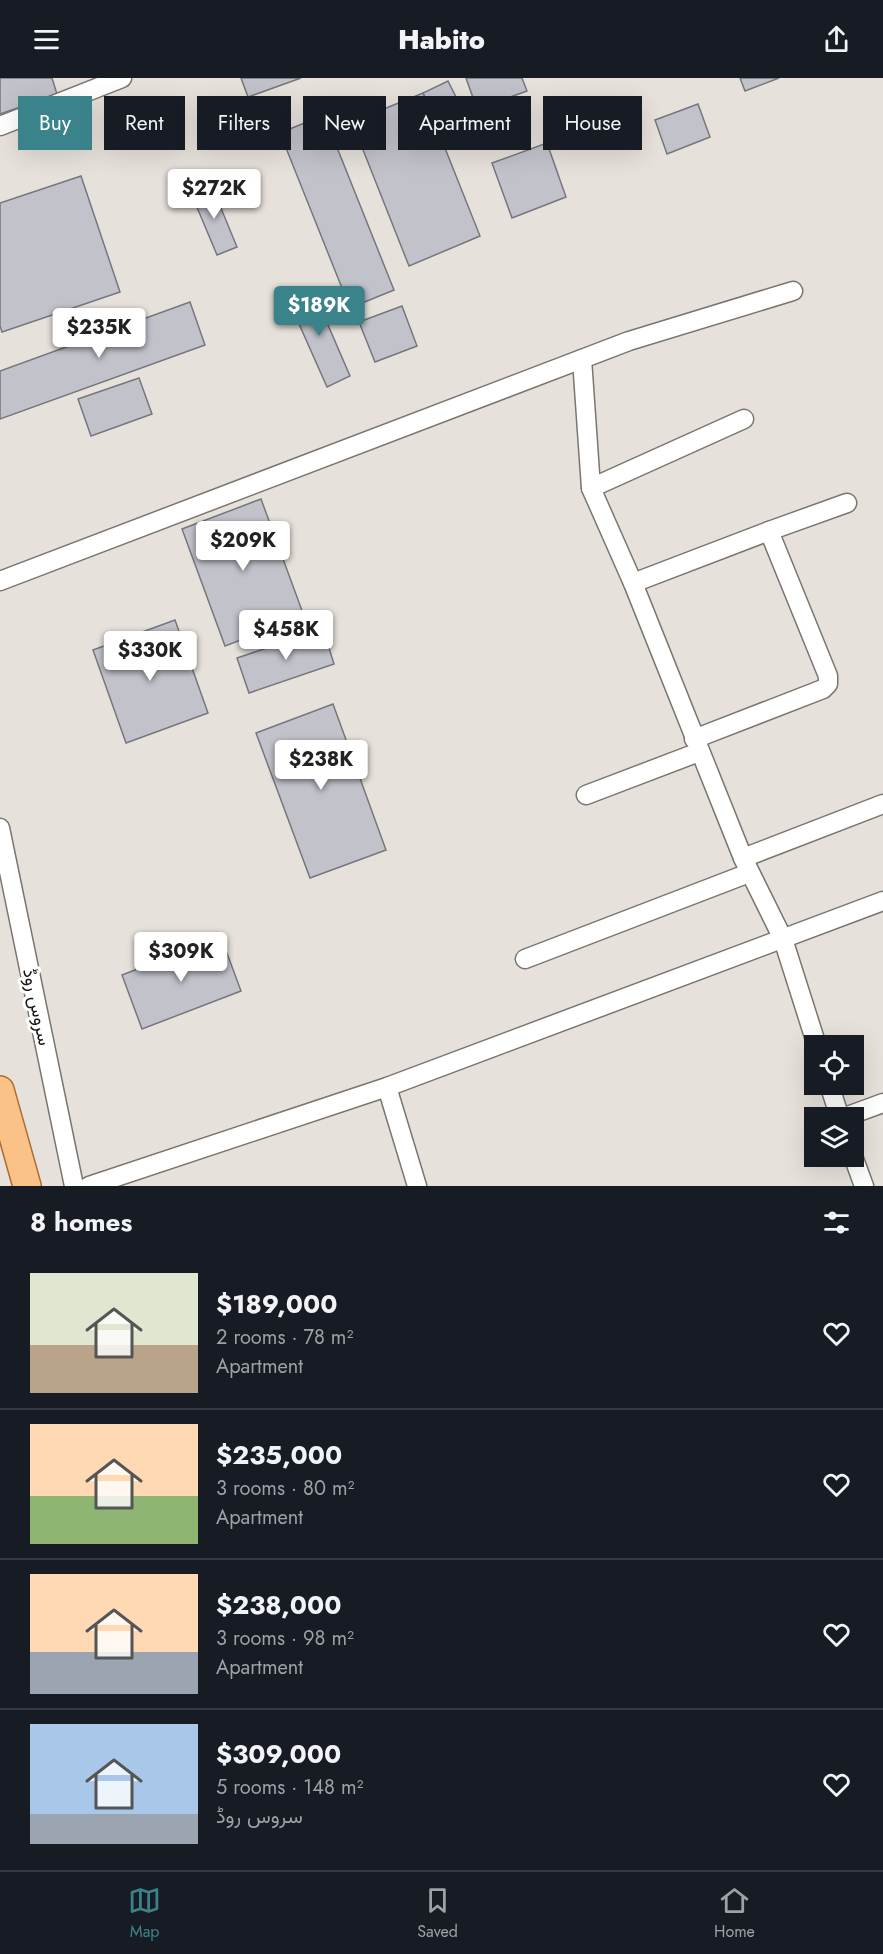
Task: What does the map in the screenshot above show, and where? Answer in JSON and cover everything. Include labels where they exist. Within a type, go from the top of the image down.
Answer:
[{"type":"main road","points":[[0,1090],[27,1186]]},
{"type":"main road","points":[[0,1119],[15,1186]]},
{"type":"street","points":[[0,126],[122,78]]},
{"type":"street","points":[[0,581],[629,341],[793,291]]},
{"type":"street","points":[[582,359],[591,488],[633,583],[746,866],[783,939],[814,1035]]},
{"type":"street","points":[[591,488],[744,419]]},
{"type":"street","points":[[633,583],[847,503]]},
{"type":"street","points":[[586,795],[823,689],[828,684],[828,676],[769,531]]},
{"type":"street","points":[[525,959],[746,866],[883,804]]},
{"type":"street","name":"سروس روڈ","points":[[0,828],[74,1186]]},
{"type":"street","points":[[89,1186],[387,1087],[883,901]]},
{"type":"street","points":[[387,1087],[417,1186]]},
{"type":"street","points":[[864,1110],[883,1103]]},
{"type":"street","points":[[858,1167],[864,1186]]},
{"type":"building","points":[[0,78],[52,78],[57,94],[18,96],[18,108],[0,114]]},
{"type":"building","points":[[241,78],[301,78],[251,96],[248,96]]},
{"type":"building","points":[[466,78],[522,78],[527,91],[513,96],[472,96]]},
{"type":"building","points":[[740,78],[779,78],[745,91]]},
{"type":"building","points":[[448,81],[456,96],[424,96],[423,93]]},
{"type":"building","points":[[398,103],[398,150],[446,150],[480,236],[409,266],[363,150],[386,150],[386,108]]},
{"type":"building","points":[[698,104],[710,137],[667,154],[655,120]]},
{"type":"building","points":[[303,124],[303,150],[338,150],[394,290],[350,308],[287,150],[291,150],[291,128]]},
{"type":"building","points":[[543,144],[543,150],[549,150],[566,197],[512,218],[492,163]]},
{"type":"building","points":[[81,176],[120,292],[2,332],[0,326],[0,203]]},
{"type":"building","points":[[211,184],[237,247],[217,255],[191,193]]},
{"type":"building","points":[[312,288],[350,376],[327,387],[288,299]]},
{"type":"building","points":[[190,302],[205,345],[0,419],[0,371]]},
{"type":"building","points":[[402,306],[417,346],[375,362],[359,322]]},
{"type":"building","points":[[139,378],[152,414],[91,436],[78,399]]},
{"type":"building","points":[[261,499],[304,616],[225,646],[182,529]]},
{"type":"building","points":[[175,620],[208,713],[126,743],[93,650]]},
{"type":"building","points":[[323,629],[334,664],[249,693],[237,658]]},
{"type":"building","points":[[333,704],[386,850],[310,878],[256,733]]},
{"type":"building","points":[[221,937],[241,991],[142,1029],[122,975]]}]
